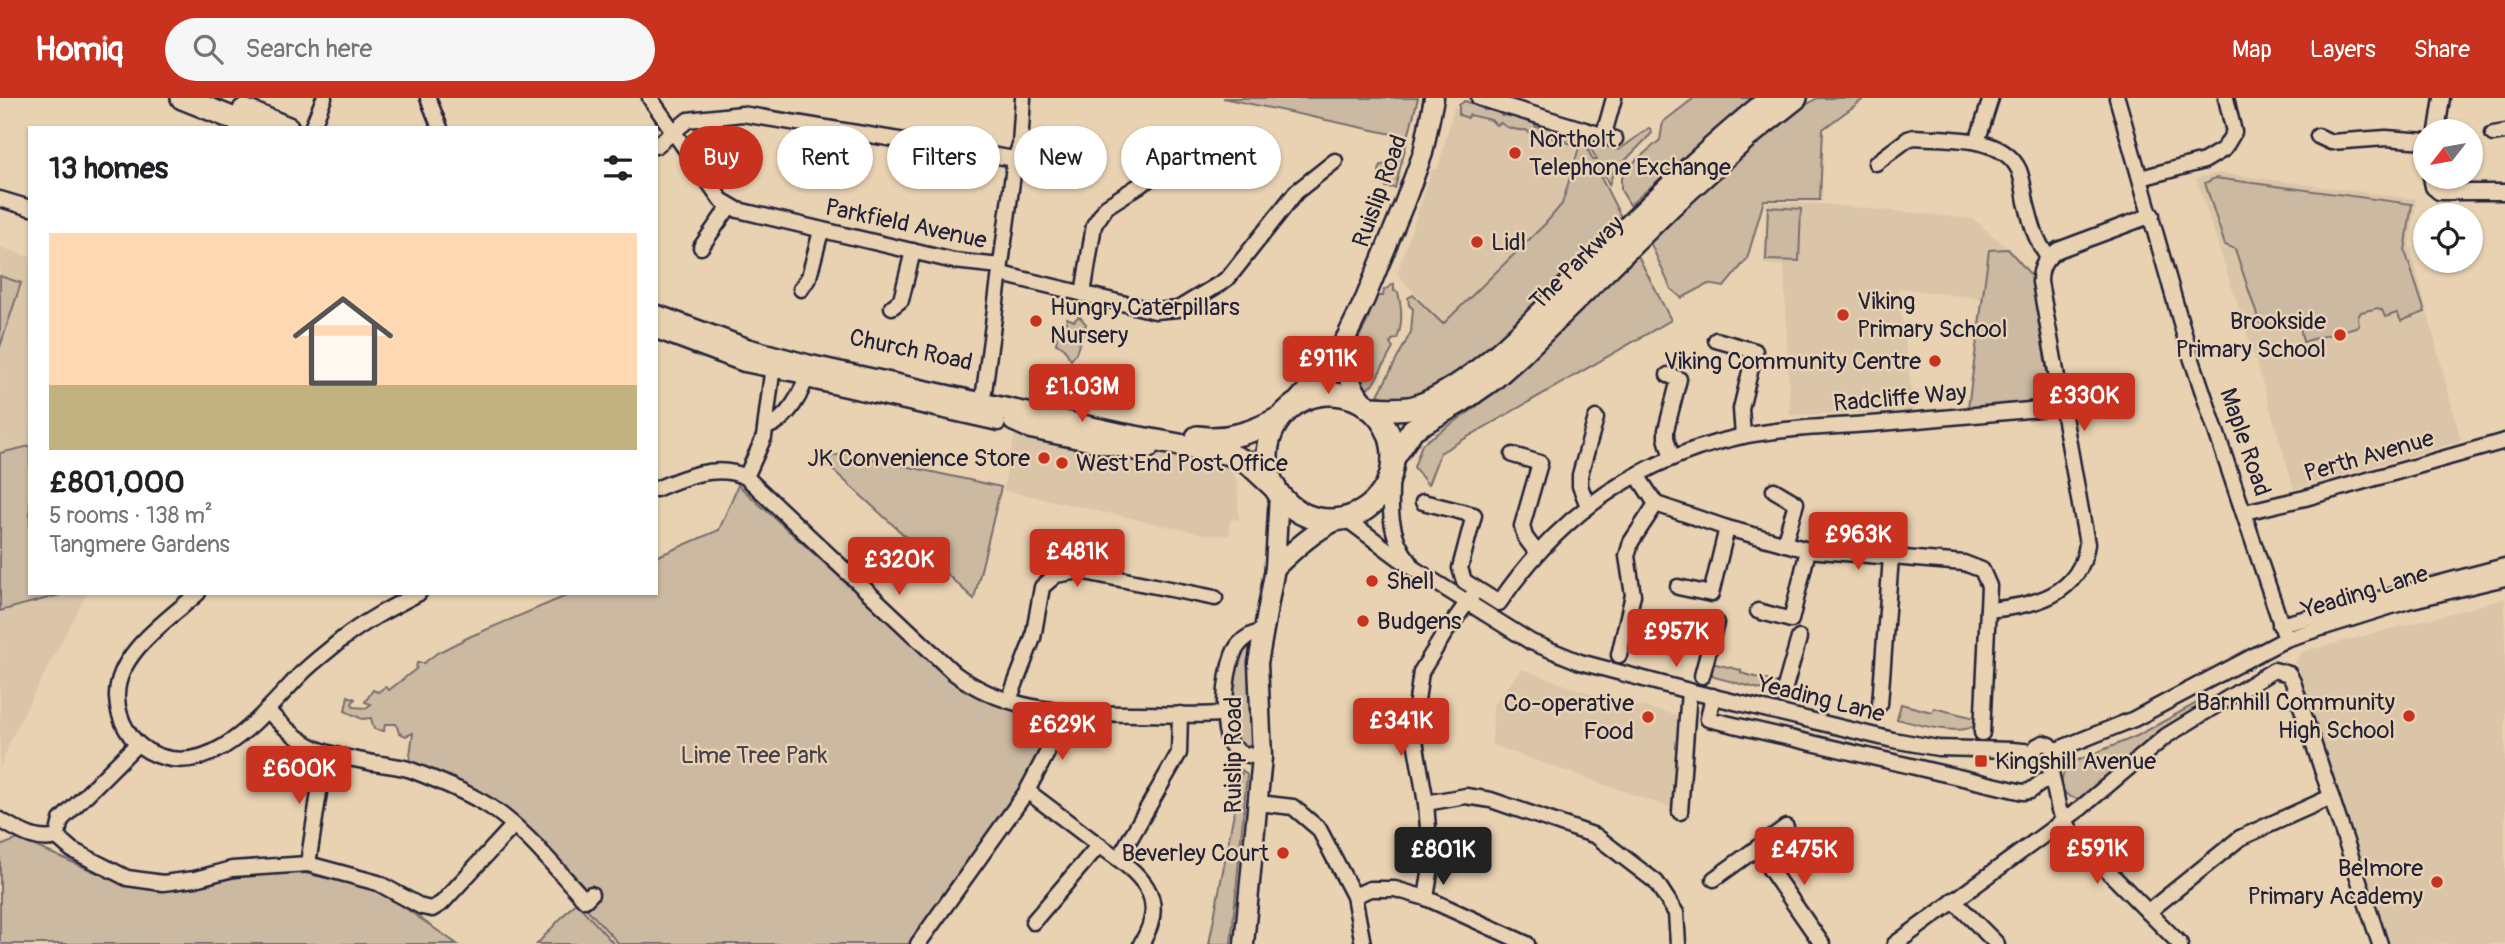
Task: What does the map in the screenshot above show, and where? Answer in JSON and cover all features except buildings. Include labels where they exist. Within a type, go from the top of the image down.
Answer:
[{"type":"highway","points":[[182,98],[256,113]]},
{"type":"highway","points":[[213,98],[284,126]]},
{"type":"highway","name":"The Parkway","points":[[1366,406],[1394,409],[1415,407],[1442,394],[1483,366],[1613,252],[1666,201],[1735,127],[1771,98]]},
{"type":"highway","name":"The Parkway","points":[[1666,201],[1796,98]]},
{"type":"highway","name":"The Parkway","points":[[1393,464],[1413,429],[1492,380],[1520,355],[1613,252]]},
{"type":"highway","name":"Church Road","points":[[658,304],[718,328],[785,349],[984,393],[1111,417],[1179,434],[1208,438],[1240,435],[1261,428],[1286,412]]},
{"type":"highway","name":"Church Road","points":[[658,317],[773,364],[807,373],[1005,416],[1229,454],[1248,463],[1277,491]]},
{"type":"highway","points":[[1322,394],[1338,394],[1366,406],[1387,429],[1393,447],[1393,464],[1386,486],[1376,501],[1362,512],[1341,519],[1309,517],[1294,509],[1277,491],[1269,474],[1267,458],[1269,443],[1286,412],[1306,399],[1322,394]]},
{"type":"main road","name":"Ruislip Road","points":[[1286,412],[1326,369],[1347,336],[1416,174],[1424,148],[1433,98]]},
{"type":"main road","name":"Ruislip Road","points":[[1347,336],[1346,369],[1351,386],[1366,406]]},
{"type":"main road","name":"Ruislip Road","points":[[1244,944],[1262,757],[1258,688],[1262,632],[1275,568],[1277,491]]},
{"type":"main road","points":[[1275,568],[1305,538],[1341,519]]},
{"type":"street","points":[[313,126],[324,98]]},
{"type":"street","points":[[428,98],[439,126]]},
{"type":"street","points":[[650,98],[721,200],[729,207],[701,247]]},
{"type":"street","points":[[1021,126],[1023,98]]},
{"type":"street","points":[[1479,98],[1610,136],[1614,98]]},
{"type":"street","points":[[1977,142],[1991,98]]},
{"type":"street","name":"Maple Road","points":[[2117,98],[2189,351],[2286,639]]},
{"type":"street","points":[[2141,178],[2204,161],[2224,149],[2234,132],[2226,98]]},
{"type":"street","points":[[2439,119],[2442,98]]},
{"type":"street","points":[[658,145],[688,120],[743,114],[1014,159]]},
{"type":"street","points":[[2318,135],[2331,142],[2385,138],[2413,140]]},
{"type":"street","points":[[1876,163],[1914,137],[1977,142],[1996,148],[2015,163],[2020,172],[2035,238],[2048,257]]},
{"type":"street","name":"Parkfield Avenue","points":[[729,207],[821,231],[1000,270],[1155,311],[1178,309],[1229,276],[1288,201],[1335,161]]},
{"type":"street","points":[[984,393],[1014,166]]},
{"type":"street","points":[[1083,294],[1098,215],[1134,189]]},
{"type":"street","points":[[2438,189],[2440,192],[2505,192]]},
{"type":"street","points":[[0,199],[28,207]]},
{"type":"street","points":[[1988,610],[2012,608],[2059,592],[2070,583],[2085,559],[2087,544],[2061,407],[2040,273],[2048,257],[2058,250],[2152,215]]},
{"type":"street","points":[[800,289],[809,277],[821,231]]},
{"type":"street","points":[[892,307],[901,300],[912,251]]},
{"type":"street","name":"Church Road","points":[[658,332],[710,352],[773,364]]},
{"type":"street","points":[[1716,340],[1755,351],[1741,409],[1743,436]]},
{"type":"street","points":[[746,477],[762,445],[773,364]]},
{"type":"street","points":[[766,427],[776,422],[794,403],[807,373]]},
{"type":"street","points":[[1668,375],[1679,379],[1666,430],[1672,458]]},
{"type":"street","name":"Radcliffe Way","points":[[1476,589],[1499,603],[1537,553],[1562,527],[1588,506],[1637,475],[1706,445],[1775,431],[2061,407]]},
{"type":"street","points":[[1588,506],[1580,486],[1580,475],[1596,418]]},
{"type":"street","name":"Perth Avenue","points":[[2245,512],[2305,498],[2505,441]]},
{"type":"street","points":[[1513,455],[1540,463],[1522,526],[1525,537],[1537,553]]},
{"type":"street","name":"Yeading Lane","points":[[1393,464],[1390,510],[1393,531],[1402,553],[1417,570]]},
{"type":"street","points":[[658,488],[685,477],[720,470],[746,477],[971,686],[1009,701],[1056,712],[1223,714]]},
{"type":"street","points":[[1637,475],[1656,504],[1784,544],[1808,550],[1964,563],[1982,570],[1989,586],[1982,733]]},
{"type":"street","points":[[1774,490],[1796,503],[1784,544]]},
{"type":"street","points":[[1423,502],[1474,515],[1460,568],[1464,581],[1476,589],[1421,672],[1413,729],[1426,803],[1431,867],[1426,898]]},
{"type":"street","points":[[1619,655],[1633,596],[1627,556],[1630,542],[1656,504]]},
{"type":"street","name":"Yeading Lane","points":[[1341,519],[1468,603],[1554,653],[1689,691],[1892,740],[1938,748],[2012,750],[2044,757],[2134,719],[2286,639],[2408,601],[2505,578]]},
{"type":"street","points":[[1678,587],[1711,594],[1727,528]]},
{"type":"street","points":[[1758,611],[1791,620],[1808,550]]},
{"type":"street","points":[[1880,704],[1891,557]]},
{"type":"street","points":[[2280,625],[2505,566]]},
{"type":"street","points":[[1009,701],[1033,638],[1042,587],[1055,575],[1080,571],[1215,597]]},
{"type":"street","points":[[196,595],[131,654],[119,676],[117,699],[122,723],[136,744],[160,757],[182,760],[206,755],[230,743],[344,638],[386,610],[415,595]]},
{"type":"street","points":[[1702,676],[1716,623]]},
{"type":"street","points":[[1262,632],[1250,635],[1242,641],[1233,656],[1223,714],[1232,745],[1242,754],[1262,757]]},
{"type":"street","points":[[1783,694],[1799,638]]},
{"type":"street","points":[[1895,944],[2064,819],[2166,736],[2274,670],[2289,674],[2380,944]]},
{"type":"street","points":[[1680,812],[1689,691]]},
{"type":"street","points":[[1713,696],[1708,719],[2023,792],[2031,791],[2045,780]]},
{"type":"street","points":[[267,710],[286,730],[306,745],[325,753],[407,769],[452,787],[489,806],[528,839],[584,900],[591,894]]},
{"type":"street","points":[[918,944],[1027,791],[1047,752],[1056,712]]},
{"type":"street","points":[[1119,858],[1179,753],[1180,714]]},
{"type":"street","points":[[57,837],[61,820],[136,744]]},
{"type":"street","points":[[308,864],[325,753]]},
{"type":"street","points":[[2044,757],[2045,780],[2080,844],[2180,944]]},
{"type":"street","points":[[2044,757],[2057,794],[2056,799]]},
{"type":"street","points":[[1027,791],[1136,872],[1149,892],[1154,912],[1141,944]]},
{"type":"street","points":[[1426,803],[1466,796],[1491,800],[1596,836],[1656,882],[1676,913],[1678,944]]},
{"type":"street","points":[[2148,912],[2241,838],[2331,797]]},
{"type":"street","points":[[1259,803],[1293,807],[1319,829],[1354,896],[1363,944]]},
{"type":"street","points":[[0,820],[35,838],[57,837],[80,855],[127,878],[163,883],[232,869],[308,864],[378,883],[422,907],[432,909],[442,903],[513,826]]},
{"type":"street","points":[[1714,879],[1786,827]]},
{"type":"street","points":[[1033,922],[1100,845]]},
{"type":"street","points":[[1756,849],[1822,944]]},
{"type":"street","points":[[1354,896],[1370,889],[1395,889],[1426,898],[1527,944]]},
{"type":"street","points":[[1953,900],[1997,944]]},
{"type":"shaded area","points":[[1454,107],[1579,137],[1562,204],[1443,324],[1397,274],[1432,169],[1438,169]]},
{"type":"shaded area","name":"Brookside Primary School","points":[[2220,173],[2416,199],[2413,203],[2410,246],[2413,273],[2417,273],[2461,441],[2294,489],[2257,364],[2196,178]]},
{"type":"shaded area","name":"Viking Primary School","points":[[1767,202],[1822,204],[1974,219],[2008,249],[1989,250],[1983,299],[1898,288],[1914,411],[1790,415],[1784,266],[1764,264]]},
{"type":"shaded area","points":[[0,247],[28,256],[28,595],[86,595],[15,730],[0,768]]},
{"type":"shaded area","points":[[1015,433],[1136,460],[1156,453],[1226,467],[1237,481],[1239,519],[1230,520],[1229,536],[1203,534],[1003,490]]},
{"type":"shaded area","name":"Barnhill Community High School","points":[[2505,599],[2505,944],[2389,944],[2296,662],[2302,652]]},
{"type":"shaded area","points":[[1522,669],[1590,694],[1685,717],[1677,810],[1492,745],[1493,705]]},
{"type":"green space","points":[[1223,98],[1418,98],[1395,188],[1381,183],[1379,171],[1381,165],[1391,163],[1396,152],[1394,144],[1406,137]]},
{"type":"green space","points":[[1694,98],[1752,98],[1630,205],[1621,190],[1621,179],[1634,162],[1660,140],[1663,122]]},
{"type":"green space","points":[[1817,98],[1865,98],[1823,129],[1820,200],[1764,200],[1747,259],[1724,287],[1708,284],[1682,298],[1671,289],[1650,242],[1673,216],[1794,113]]},
{"type":"green space","points":[[1465,101],[1484,110],[1496,110],[1502,116],[1512,113],[1523,116],[1526,121],[1531,119],[1536,127],[1557,125],[1562,131],[1567,129],[1580,134],[1593,160],[1597,160],[1590,147],[1591,143],[1619,150],[1649,128],[1652,133],[1613,173],[1609,185],[1603,171],[1598,172],[1623,221],[1474,368],[1400,403],[1378,395],[1411,332],[1413,309],[1408,298],[1413,295],[1443,324],[1562,204],[1580,144],[1568,143],[1559,137],[1553,139],[1550,135],[1534,131],[1530,133],[1512,129],[1501,123],[1496,125],[1491,120],[1459,115],[1459,105]]},
{"type":"green space","points":[[2215,178],[2412,204],[2405,251],[2425,312],[2401,321],[2397,313],[2385,317],[2378,308],[2361,312],[2358,317],[2359,326],[2303,342],[2300,327],[2260,324],[2235,249],[2225,245],[2205,183]]},
{"type":"green space","points":[[1768,207],[1801,209],[1799,261],[1766,260]]},
{"type":"green space","points":[[2008,249],[2031,275],[2050,390],[2041,401],[1968,408],[1989,250]]},
{"type":"green space","points":[[1638,256],[1671,320],[1440,453],[1428,485],[1414,467],[1422,444],[1475,408]]},
{"type":"green space","points":[[0,276],[21,283],[0,347]]},
{"type":"green space","points":[[1394,284],[1401,310],[1399,333],[1397,339],[1392,340],[1390,344],[1393,348],[1373,384],[1365,390],[1355,366],[1355,348],[1375,299],[1377,296],[1383,296],[1384,290]]},
{"type":"green space","points":[[1079,316],[1086,324],[1071,360],[1063,347],[1056,344],[1057,338],[1054,334],[1062,329],[1065,333],[1070,332],[1066,327],[1067,318],[1074,321]]},
{"type":"green space","points":[[28,446],[28,595],[60,595],[0,611],[0,453]]},
{"type":"green space","points":[[846,453],[1001,487],[974,599],[821,459]]},
{"type":"green space","name":"Lime Tree Park","points":[[738,485],[951,678],[1017,712],[1039,716],[1046,724],[1048,735],[1023,788],[912,944],[619,944],[586,908],[593,900],[534,842],[409,763],[413,733],[406,736],[399,733],[396,724],[385,724],[384,731],[374,729],[371,718],[362,719],[345,711],[348,696],[355,699],[352,703],[354,707],[366,708],[371,704],[365,702],[373,690],[378,692],[385,687],[389,690],[416,669],[417,663],[424,663],[437,653],[469,637],[568,595],[658,595],[658,556],[719,530]]},
{"type":"green space","points":[[1249,644],[1253,743],[1245,747],[1239,745],[1233,735],[1229,710],[1236,656]]},
{"type":"green space","points":[[1711,663],[1781,684],[1776,690],[1767,691],[1714,677],[1710,670]]},
{"type":"green space","points":[[2204,699],[2205,702],[2157,736],[2083,798],[2072,797],[2062,789],[2060,785],[2066,765],[2137,736]]},
{"type":"green space","points":[[1901,704],[1932,712],[1934,708],[1975,718],[1974,726],[1957,730],[1897,719]]},
{"type":"green space","points":[[1242,770],[1247,775],[1231,944],[1209,944]]},
{"type":"green space","points":[[18,839],[128,886],[147,889],[189,886],[257,874],[304,873],[348,883],[372,885],[457,944],[0,944],[0,846]]},
{"type":"green space","points":[[576,902],[614,944],[537,944]]},
{"type":"place","name":"Northolt Telephone Exchange","points":[[1515,153]]},
{"type":"place","name":"Lidl","points":[[1477,242]]},
{"type":"place","name":"Viking Primary School","points":[[1843,315]]},
{"type":"place","name":"Hungry Caterpillars Nursery","points":[[1036,321]]},
{"type":"place","name":"Brookside Primary School","points":[[2340,335]]},
{"type":"place","name":"Viking Community Centre","points":[[1935,361]]},
{"type":"place","name":"JK Convenience Store","points":[[1044,458]]},
{"type":"place","name":"West End Post Office","points":[[1062,463]]},
{"type":"place","name":"Shell","points":[[1372,581]]},
{"type":"place","name":"Budgens","points":[[1363,621]]},
{"type":"place","name":"Barnhill Community High School","points":[[2409,716]]},
{"type":"place","name":"Co-operative Food","points":[[1648,717]]},
{"type":"place","name":"Kingshill Avenue","points":[[1981,761]]},
{"type":"place","name":"Beverley Court","points":[[1283,853]]},
{"type":"place","name":"Belmore Primary Academy","points":[[2437,882]]}]
